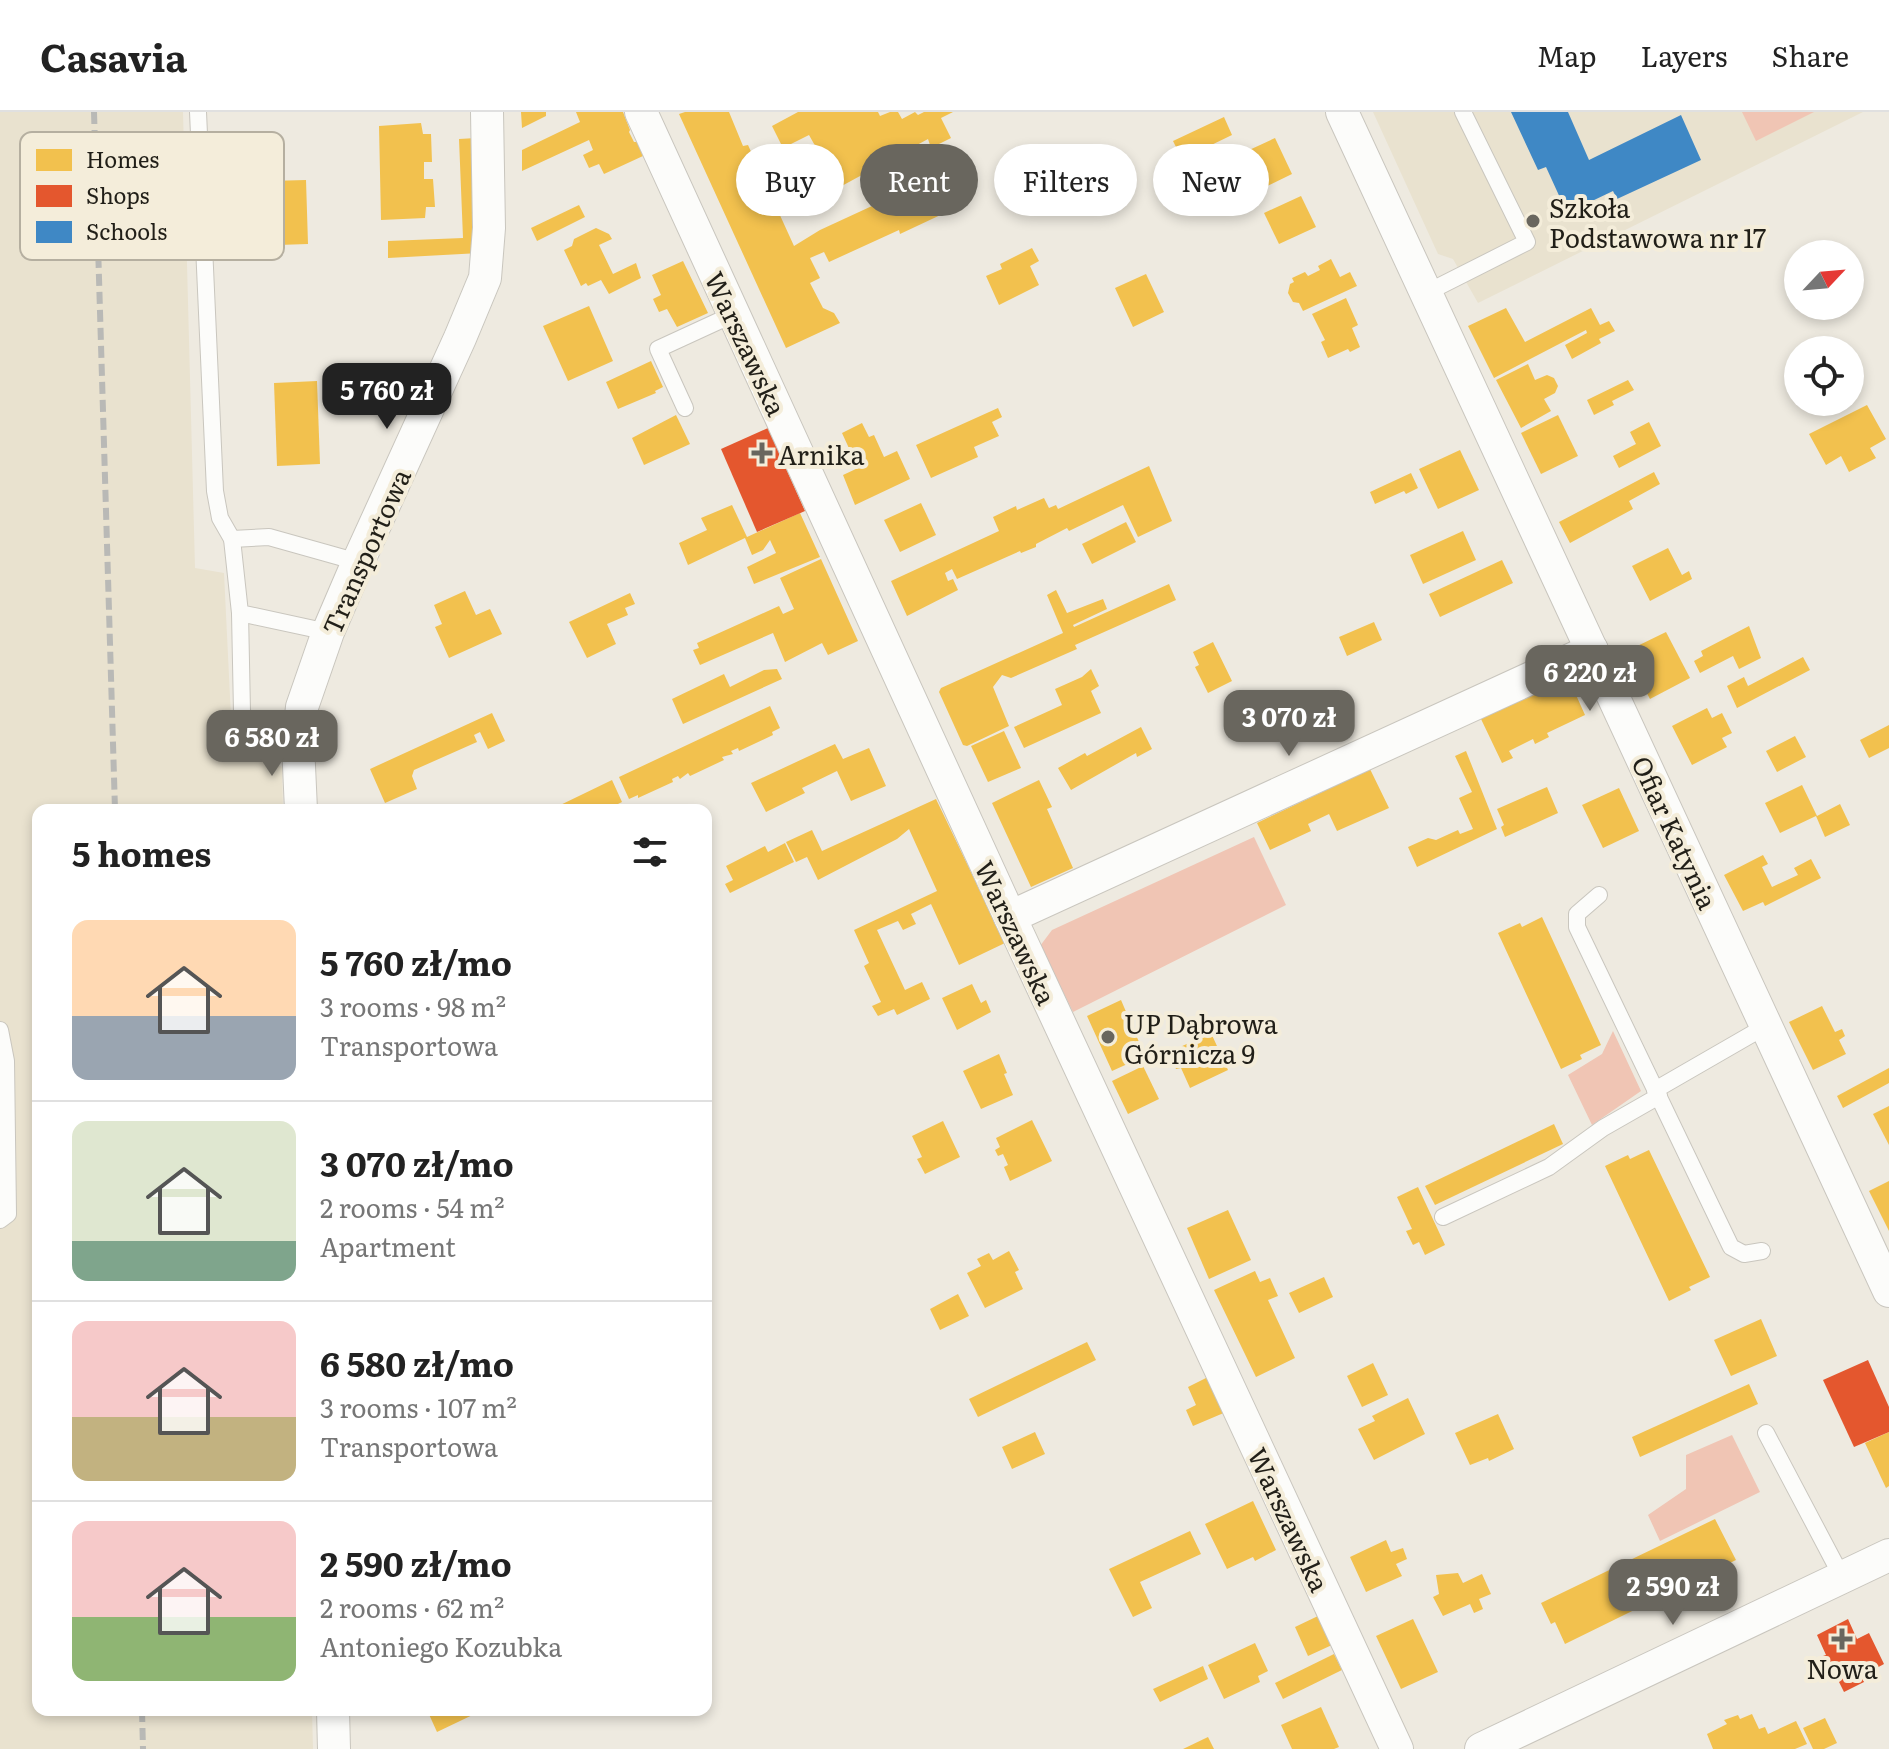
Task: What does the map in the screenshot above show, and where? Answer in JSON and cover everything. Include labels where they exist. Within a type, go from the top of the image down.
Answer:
[{"type":"street","name":"Transportowa","points":[[301,804],[298,744],[302,707],[328,632],[485,278],[489,228],[487,112]]},
{"type":"street","name":"Warszawska","points":[[641,112],[1010,917],[1397,1749]]},
{"type":"street","name":"Ofiar Katynia","points":[[1342,112],[1889,1291]]},
{"type":"street","points":[[1010,917],[1592,650]]},
{"type":"street","points":[[1481,1749],[1889,1555]]},
{"type":"street","points":[[333,1716],[334,1749]]},
{"type":"lane","points":[[198,112],[199,132]]},
{"type":"lane","points":[[1426,293],[1527,242],[1463,112]]},
{"type":"lane","points":[[205,260],[215,491],[220,518],[232,539],[240,613],[242,712],[255,735],[298,744]]},
{"type":"lane","points":[[685,408],[658,349],[734,314]]},
{"type":"lane","points":[[232,539],[269,537],[358,562]]},
{"type":"lane","points":[[240,613],[328,632]]},
{"type":"lane","points":[[1599,895],[1577,914],[1577,927],[1731,1247],[1744,1254],[1762,1251]]},
{"type":"lane","points":[[1443,1217],[1549,1167],[1603,1128],[1766,1026]]},
{"type":"lane","points":[[0,1030],[6,1061],[8,1214],[0,1220]]},
{"type":"lane","points":[[1766,1433],[1842,1577]]},
{"type":"shaded area","points":[[0,112],[183,112],[184,132],[20,132],[20,260],[187,260],[195,568],[224,573],[232,738],[282,767],[283,804],[32,804],[32,1716],[312,1716],[313,1749],[0,1749]]},
{"type":"shaded area","name":"Szkoła Podstawowa nr 17","points":[[1373,112],[1863,112],[1478,303],[1453,259],[1438,254]]},
{"type":"shaded area","points":[[1742,112],[1814,112],[1756,141]]},
{"type":"shaded area","points":[[1254,837],[1286,905],[1073,1012],[1040,946],[1052,930]]},
{"type":"shaded area","points":[[1613,1031],[1641,1091],[1592,1125],[1568,1075],[1602,1054]]},
{"type":"shaded area","points":[[1732,1435],[1760,1492],[1660,1541],[1648,1515],[1686,1489],[1686,1455]]},
{"type":"building: Homes","points":[[521,112],[546,112],[546,116],[522,128]]},
{"type":"building: Homes","points":[[576,112],[623,112],[629,132],[643,156],[604,174],[599,164],[589,168],[583,155],[593,150],[589,140],[522,171],[522,150],[580,122]]},
{"type":"building: Homes","points":[[729,112],[742,144],[736,144],[736,216],[780,216],[794,246],[860,212],[860,216],[938,216],[829,262],[824,252],[810,258],[820,278],[810,283],[823,308],[834,313],[840,323],[786,348],[679,114]]},
{"type":"building: Homes","points":[[798,112],[878,112],[880,116],[898,112],[902,119],[915,112],[918,115],[924,112],[953,112],[941,118],[951,138],[939,144],[930,144],[928,139],[919,144],[860,144],[860,176],[844,185],[844,144],[814,144],[809,135],[791,144],[781,144],[772,126]]},
{"type":"building: Homes","points":[[1224,117],[1232,135],[1213,144],[1174,144],[1173,141]]},
{"type":"building: Homes","points":[[421,123],[423,134],[431,134],[432,162],[424,162],[424,179],[433,179],[435,207],[426,207],[425,218],[381,220],[379,126]]},
{"type":"building: Homes","points":[[476,138],[480,253],[388,258],[388,241],[463,238],[459,139]]},
{"type":"building: Homes","points":[[1275,138],[1292,174],[1269,185],[1269,144],[1262,144]]},
{"type":"building: Homes","points":[[306,180],[308,244],[284,245],[284,181]]},
{"type":"building: Homes","points":[[1301,196],[1316,227],[1279,244],[1265,216],[1269,216],[1269,211]]},
{"type":"building: Homes","points":[[579,205],[585,217],[537,241],[531,228]]},
{"type":"building: Homes","points":[[596,228],[609,234],[612,239],[599,245],[613,274],[636,263],[641,278],[609,294],[601,280],[581,286],[564,250],[572,246],[574,239]]},
{"type":"building: Homes","points":[[1032,248],[1039,261],[1030,266],[1039,285],[999,305],[986,276],[1002,269],[1000,264]]},
{"type":"building: Homes","points":[[1331,259],[1340,277],[1350,272],[1357,286],[1303,311],[1288,293],[1290,284],[1294,282],[1292,278],[1305,272],[1308,276]]},
{"type":"building: Homes","points":[[683,261],[708,313],[677,327],[667,309],[659,312],[653,299],[661,295],[652,275]]},
{"type":"building: Homes","points":[[1146,274],[1164,312],[1133,327],[1115,288]]},
{"type":"building: Homes","points":[[1346,298],[1358,325],[1352,328],[1360,347],[1328,358],[1321,342],[1325,340],[1312,314]]},
{"type":"building: Homes","points":[[589,306],[613,361],[568,381],[543,326]]},
{"type":"building: Homes","points":[[1506,308],[1525,342],[1591,308],[1600,325],[1609,321],[1615,331],[1599,339],[1601,343],[1572,359],[1565,345],[1587,333],[1586,330],[1494,378],[1468,326]]},
{"type":"building: Homes","points":[[651,361],[663,387],[618,409],[606,382]]},
{"type":"building: Homes","points":[[1528,364],[1535,380],[1547,375],[1554,378],[1558,386],[1555,393],[1544,399],[1551,411],[1521,428],[1496,380]]},
{"type":"building: Homes","points":[[1628,380],[1634,390],[1594,415],[1587,400]]},
{"type":"building: Homes","points":[[317,381],[320,464],[277,466],[274,383]]},
{"type":"building: Homes","points":[[1867,405],[1886,439],[1870,448],[1876,458],[1849,472],[1841,456],[1826,465],[1809,434],[1845,416],[1864,416],[1864,406]]},
{"type":"building: Homes","points":[[998,408],[1002,417],[992,422],[999,436],[974,447],[978,457],[931,478],[916,445]]},
{"type":"building: Homes","points":[[676,415],[690,444],[644,465],[632,438]]},
{"type":"building: Homes","points":[[1558,415],[1578,456],[1541,474],[1521,433]]},
{"type":"building: Homes","points":[[1649,422],[1661,446],[1619,468],[1613,456],[1636,444],[1630,432]]},
{"type":"building: Homes","points":[[862,423],[869,437],[874,435],[884,457],[897,451],[910,479],[855,505],[843,475],[858,468],[842,433]]},
{"type":"building: Homes","points":[[1460,450],[1479,490],[1438,509],[1419,469]]},
{"type":"building: Homes","points":[[1149,466],[1172,521],[1138,537],[1123,505],[1069,531],[1067,528],[1036,544],[1036,547],[957,579],[952,569],[945,573],[948,581],[953,579],[958,590],[907,616],[891,581],[999,531],[993,517],[1044,498],[1049,508],[1056,505],[1058,509]]},
{"type":"building: Homes","points":[[1654,472],[1660,484],[1629,501],[1633,509],[1570,543],[1559,522]]},
{"type":"building: Homes","points":[[1411,473],[1418,488],[1375,504],[1370,492]]},
{"type":"building: Homes","points":[[921,503],[936,535],[900,552],[884,520]]},
{"type":"building: Homes","points":[[732,505],[747,537],[800,513],[820,557],[754,584],[747,567],[776,553],[770,540],[763,550],[752,555],[745,538],[688,565],[679,543],[707,530],[701,518]]},
{"type":"building: Homes","points":[[1126,522],[1136,542],[1092,564],[1082,544]]},
{"type":"building: Homes","points":[[1463,531],[1476,560],[1423,584],[1410,555]]},
{"type":"building: Homes","points":[[1668,548],[1682,575],[1689,571],[1692,579],[1650,601],[1632,566]]},
{"type":"building: Homes","points":[[821,559],[858,641],[828,655],[822,643],[785,662],[773,633],[700,665],[693,650],[699,648],[697,643],[779,606],[783,614],[794,609],[780,578]]},
{"type":"building: Homes","points":[[1502,560],[1513,583],[1440,617],[1429,594]]},
{"type":"building: Homes","points":[[1169,584],[1176,600],[1075,645],[1077,649],[1011,678],[1002,675],[993,687],[1009,726],[967,746],[963,745],[939,692],[941,688],[1063,633],[1047,595],[1056,590],[1067,613],[1103,599],[1107,609],[1074,627]]},
{"type":"building: Homes","points":[[465,591],[476,615],[490,609],[502,634],[449,658],[435,627],[442,624],[434,605]]},
{"type":"building: Homes","points":[[630,593],[635,604],[625,608],[628,615],[607,624],[616,644],[587,658],[569,622]]},
{"type":"building: Homes","points":[[1374,622],[1382,640],[1347,656],[1339,637]]},
{"type":"building: Homes","points":[[1749,626],[1761,658],[1739,669],[1733,656],[1700,673],[1694,661],[1703,656],[1701,651]]},
{"type":"building: Homes","points":[[1666,632],[1690,678],[1650,699],[1625,652]]},
{"type":"building: Homes","points":[[1213,642],[1232,681],[1208,693],[1195,667],[1199,665],[1193,652]]},
{"type":"building: Homes","points":[[1803,657],[1810,670],[1737,708],[1727,686],[1744,677],[1748,686]]},
{"type":"building: Homes","points":[[777,669],[782,679],[683,724],[672,699],[724,674],[730,687],[764,670]]},
{"type":"building: Homes","points":[[1091,669],[1099,686],[1091,691],[1101,713],[1024,748],[1014,727],[1062,705],[1055,689],[1082,677]]},
{"type":"building: Homes","points":[[1560,681],[1572,686],[1585,715],[1547,733],[1549,737],[1535,744],[1533,739],[1509,751],[1513,758],[1502,763],[1481,719]]},
{"type":"building: Homes","points":[[770,706],[780,728],[772,732],[773,735],[739,751],[738,748],[731,751],[733,754],[722,757],[724,760],[690,776],[688,773],[680,779],[678,776],[672,779],[673,782],[629,799],[619,777]]},
{"type":"building: Homes","points":[[1707,708],[1712,718],[1722,713],[1732,733],[1722,738],[1727,747],[1692,765],[1672,726]]},
{"type":"building: Homes","points":[[492,713],[505,741],[488,749],[480,732],[474,735],[477,742],[414,770],[412,776],[417,789],[385,803],[370,769]]},
{"type":"building: Homes","points":[[1889,725],[1889,748],[1869,758],[1860,740]]},
{"type":"building: Homes","points":[[1141,727],[1152,749],[1137,757],[1136,753],[1071,790],[1058,768]]},
{"type":"building: Homes","points":[[1004,731],[1021,768],[988,782],[971,746]]},
{"type":"building: Homes","points":[[1795,736],[1806,757],[1777,772],[1766,751]]},
{"type":"building: Homes","points":[[835,744],[843,759],[869,748],[886,786],[851,801],[837,771],[802,788],[805,793],[766,812],[751,783]]},
{"type":"building: Homes","points":[[1466,751],[1497,829],[1417,867],[1408,847],[1428,838],[1436,840],[1458,830],[1460,834],[1473,829],[1459,798],[1472,792],[1455,756]]},
{"type":"building: Homes","points":[[1370,769],[1389,808],[1337,831],[1329,814],[1308,824],[1311,831],[1270,850],[1257,823]]},
{"type":"building: Homes","points":[[612,780],[622,802],[618,804],[562,804]]},
{"type":"building: Homes","points":[[1039,780],[1052,807],[1047,809],[1073,868],[1031,887],[992,803]]},
{"type":"building: Homes","points":[[1802,785],[1817,816],[1840,804],[1850,825],[1825,837],[1816,816],[1780,833],[1765,803]]},
{"type":"building: Homes","points":[[1547,787],[1558,813],[1505,837],[1497,809]]},
{"type":"building: Homes","points":[[1619,788],[1639,831],[1603,848],[1582,805]]},
{"type":"building: Homes","points":[[936,799],[1005,943],[959,965],[931,904],[911,914],[916,924],[903,930],[898,921],[877,930],[905,990],[922,982],[930,999],[897,1015],[894,1009],[878,1016],[872,1006],[881,1002],[864,966],[869,963],[854,930],[937,891],[909,829],[897,839],[818,880],[807,857],[796,862],[786,842],[812,830],[822,851]]},
{"type":"building: Homes","points":[[785,843],[794,862],[730,893],[725,884],[733,880],[726,866],[765,846],[768,852]]},
{"type":"building: Homes","points":[[1763,855],[1768,864],[1762,867],[1772,887],[1798,875],[1794,868],[1811,859],[1821,878],[1765,906],[1763,902],[1743,911],[1724,875]]},
{"type":"building: Homes","points":[[1542,917],[1601,1045],[1561,1069],[1498,933],[1520,923],[1522,927]]},
{"type":"building: Homes","points":[[972,984],[981,1003],[986,1000],[991,1012],[957,1030],[942,998]]},
{"type":"building: Homes","points":[[1121,1000],[1139,1042],[1128,1048],[1134,1061],[1112,1071],[1087,1016]]},
{"type":"building: Homes","points":[[1822,1006],[1835,1032],[1842,1029],[1845,1036],[1839,1040],[1846,1054],[1813,1070],[1789,1022]]},
{"type":"building: Homes","points":[[1211,1033],[1228,1070],[1190,1088],[1181,1068],[1176,1069],[1169,1052]]},
{"type":"building: Homes","points":[[999,1054],[1013,1095],[981,1109],[963,1071]]},
{"type":"building: Homes","points":[[1143,1066],[1159,1099],[1128,1114],[1112,1081]]},
{"type":"building: Homes","points":[[1889,1068],[1889,1083],[1843,1108],[1837,1096]]},
{"type":"building: Homes","points":[[1889,1106],[1889,1145],[1873,1114]]},
{"type":"building: Homes","points":[[1032,1120],[1052,1161],[1010,1181],[1003,1154],[998,1156],[995,1150],[1000,1147],[996,1138]]},
{"type":"building: Homes","points":[[943,1121],[960,1157],[925,1174],[917,1159],[922,1157],[912,1136]]},
{"type":"building: Homes","points":[[1554,1124],[1563,1144],[1435,1205],[1425,1186]]},
{"type":"building: Homes","points":[[1649,1150],[1710,1277],[1669,1301],[1605,1166],[1628,1155],[1630,1159]]},
{"type":"building: Homes","points":[[1889,1181],[1889,1231],[1869,1191]]},
{"type":"building: Homes","points":[[1418,1187],[1445,1245],[1425,1255],[1419,1242],[1413,1245],[1406,1231],[1412,1229],[1397,1197]]},
{"type":"building: Homes","points":[[1228,1210],[1251,1260],[1209,1279],[1187,1228]]},
{"type":"building: Homes","points":[[1009,1251],[1019,1270],[1015,1272],[1023,1289],[985,1308],[967,1273],[981,1266],[977,1259],[989,1253],[993,1260]]},
{"type":"building: Homes","points":[[1255,1271],[1260,1282],[1270,1278],[1278,1296],[1268,1300],[1295,1358],[1256,1377],[1214,1290]]},
{"type":"building: Homes","points":[[1324,1277],[1333,1297],[1299,1313],[1289,1293]]},
{"type":"building: Homes","points":[[958,1294],[969,1316],[940,1330],[930,1309]]},
{"type":"building: Homes","points":[[1761,1319],[1777,1356],[1731,1376],[1714,1340]]},
{"type":"building: Homes","points":[[1087,1342],[1096,1360],[978,1417],[969,1399]]},
{"type":"building: Homes","points":[[1373,1363],[1388,1395],[1362,1407],[1347,1376]]},
{"type":"building: Homes","points":[[1210,1376],[1226,1412],[1193,1426],[1186,1410],[1196,1405],[1188,1387]]},
{"type":"building: Homes","points":[[1749,1384],[1758,1404],[1640,1457],[1632,1437]]},
{"type":"building: Homes","points":[[1408,1398],[1425,1434],[1374,1460],[1358,1429],[1375,1421],[1372,1416]]},
{"type":"building: Homes","points":[[1498,1414],[1514,1449],[1489,1461],[1488,1458],[1470,1465],[1455,1433]]},
{"type":"building: Homes","points":[[1035,1432],[1045,1454],[1012,1469],[1002,1447]]},
{"type":"building: Homes","points":[[1889,1432],[1889,1486],[1886,1488],[1865,1443]]},
{"type":"building: Homes","points":[[1253,1501],[1276,1550],[1255,1561],[1253,1557],[1227,1569],[1205,1524]]},
{"type":"building: Homes","points":[[1715,1519],[1736,1560],[1565,1644],[1555,1622],[1551,1624],[1541,1603]]},
{"type":"building: Homes","points":[[1190,1531],[1201,1554],[1140,1582],[1152,1608],[1133,1617],[1109,1569]]},
{"type":"building: Homes","points":[[1386,1540],[1391,1552],[1403,1548],[1407,1559],[1396,1564],[1402,1576],[1366,1592],[1350,1557]]},
{"type":"building: Homes","points":[[1458,1573],[1463,1583],[1482,1574],[1491,1594],[1479,1599],[1483,1609],[1474,1613],[1470,1604],[1443,1616],[1433,1597],[1439,1594],[1436,1575]]},
{"type":"building: Homes","points":[[1318,1616],[1332,1645],[1308,1656],[1295,1627]]},
{"type":"building: Homes","points":[[1413,1619],[1438,1672],[1401,1689],[1376,1636]]},
{"type":"building: Homes","points":[[1255,1643],[1268,1671],[1258,1676],[1260,1682],[1224,1699],[1208,1665]]},
{"type":"building: Homes","points":[[1334,1654],[1342,1670],[1283,1699],[1275,1683]]},
{"type":"building: Homes","points":[[1203,1666],[1208,1679],[1160,1702],[1153,1689]]},
{"type":"building: Homes","points":[[1321,1707],[1339,1747],[1292,1749],[1281,1725]]},
{"type":"building: Homes","points":[[1752,1714],[1759,1729],[1765,1727],[1768,1734],[1796,1721],[1807,1744],[1795,1749],[1713,1749],[1707,1734],[1727,1724],[1724,1720]]},
{"type":"building: Homes","points":[[430,1716],[470,1716],[437,1732]]},
{"type":"building: Homes","points":[[1825,1718],[1837,1743],[1824,1749],[1813,1749],[1803,1728]]},
{"type":"building: Homes","points":[[1208,1737],[1214,1749],[1183,1749]]},
{"type":"building: Shops","points":[[768,428],[805,511],[757,532],[721,449]]},
{"type":"building: Shops","points":[[1868,1360],[1889,1407],[1889,1432],[1854,1447],[1823,1380]]},
{"type":"building: Shops","points":[[1848,1619],[1857,1639],[1869,1633],[1884,1664],[1862,1676],[1864,1682],[1844,1692],[1835,1674],[1829,1677],[1820,1657],[1826,1655],[1817,1635]]},
{"type":"building: Schools","points":[[1511,112],[1568,112],[1589,160],[1681,115],[1701,160],[1617,199],[1613,191],[1567,213],[1546,167],[1538,170]]},
{"type":"railway","points":[[94,112],[95,132]]},
{"type":"railway","points":[[98,260],[115,804]]},
{"type":"railway","points":[[142,1716],[143,1749]]},
{"type":"place","name":"Szkoła Podstawowa nr 17","points":[[1533,221]]},
{"type":"place","name":"Arnika","points":[[762,453]]},
{"type":"place","name":"UP Dąbrowa Górnicza 9","points":[[1108,1037]]},
{"type":"place","name":"Nowa","points":[[1842,1639]]}]
